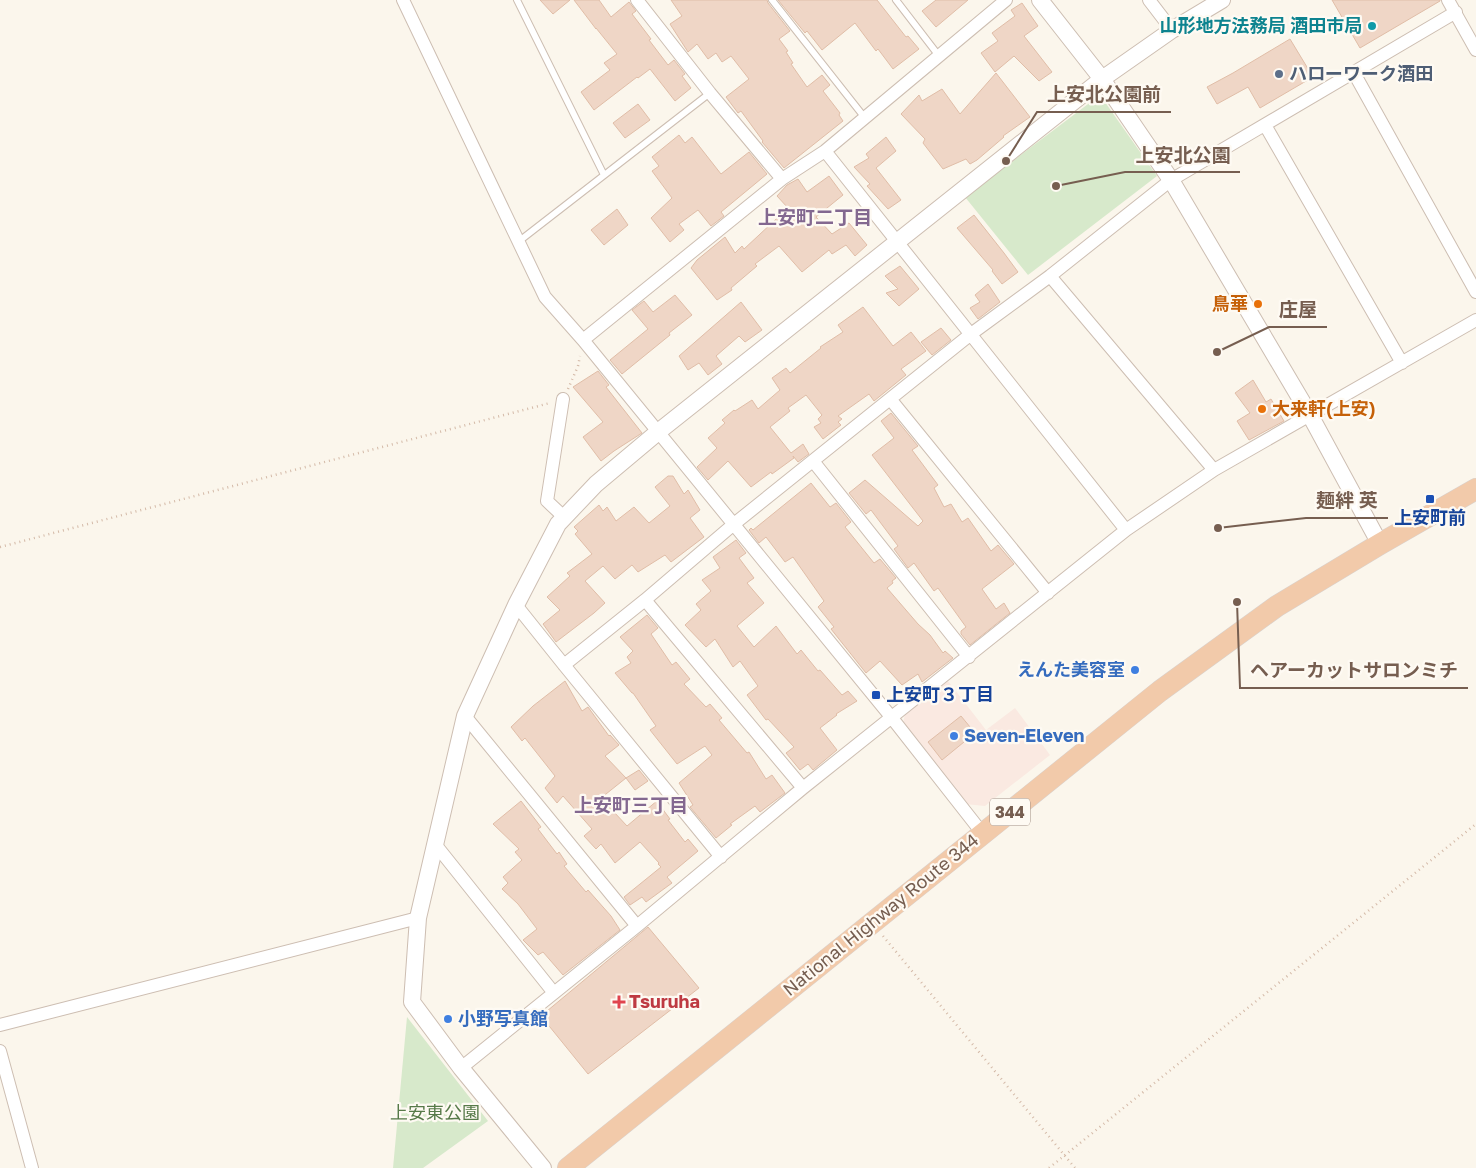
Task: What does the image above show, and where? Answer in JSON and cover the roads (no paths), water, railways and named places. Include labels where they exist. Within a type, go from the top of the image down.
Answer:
[{"type":"highway","name":"National Highway Route 344","points":[[568,1168],[1160,691],[1277,606],[1476,489]]},
{"type":"street","points":[[403,0],[545,297],[583,340],[892,718],[982,834]]},
{"type":"street","points":[[637,0],[710,93],[782,179]]},
{"type":"street","points":[[583,340],[782,179],[826,151],[1006,0]]},
{"type":"street","points":[[1040,0],[1102,79],[1171,180],[1310,415],[1380,544]]},
{"type":"street","points":[[1149,0],[1172,30]]},
{"type":"street","points":[[544,1168],[461,1068],[412,1002],[418,918],[465,716],[516,605],[558,524],[596,484],[658,432],[1102,79],[1172,30],[1222,0]]},
{"type":"street","points":[[1448,0],[1476,50]]},
{"type":"street","points":[[564,665],[645,600],[734,524],[972,334],[1050,276],[1171,180],[1456,12]]},
{"type":"street","points":[[1354,73],[1476,292]]},
{"type":"street","points":[[1265,125],[1402,362]]},
{"type":"street","points":[[826,151],[1126,530]]},
{"type":"street","points":[[1050,276],[1214,470]]},
{"type":"street","points":[[461,1068],[637,926],[803,788],[1126,530],[1214,470],[1476,320]]},
{"type":"street","points":[[563,399],[547,501],[564,518]]},
{"type":"street","points":[[891,400],[1048,593]]},
{"type":"street","points":[[813,461],[969,657]]},
{"type":"street","points":[[645,600],[803,788]]},
{"type":"street","points":[[516,605],[721,857]]},
{"type":"street","points":[[465,716],[637,926]]},
{"type":"street","points":[[435,844],[554,993]]},
{"type":"street","points":[[0,1025],[418,918]]},
{"type":"street","points":[[0,1051],[32,1168]]},
{"type":"lane","points":[[517,0],[604,175]]},
{"type":"lane","points":[[772,0],[865,118]]},
{"type":"lane","points":[[896,0],[939,56]]},
{"type":"lane","points":[[518,242],[710,93]]},
{"type":"place","name":"山形地方法務局 酒田市局","points":[[1372,26]]},
{"type":"place","name":"ハローワーク酒田","points":[[1279,74]]},
{"type":"place","name":"上安北公園前","points":[[1006,161]]},
{"type":"place","name":"上安北公園","points":[[1056,186]]},
{"type":"place","name":"鳥華","points":[[1258,304]]},
{"type":"place","name":"庄屋","points":[[1217,352]]},
{"type":"place","name":"大来軒(上安)","points":[[1262,409]]},
{"type":"place","name":"上安町前","points":[[1430,499]]},
{"type":"place","name":"麺絆 英","points":[[1218,528]]},
{"type":"place","name":"ヘアーカットサロンミチ","points":[[1237,602]]},
{"type":"place","name":"えんた美容室","points":[[1135,670]]},
{"type":"place","name":"上安町３丁目","points":[[876,695]]},
{"type":"place","name":"Seven-Eleven","points":[[954,736]]},
{"type":"place","name":"Tsuruha","points":[[619,1002]]},
{"type":"place","name":"小野写真館","points":[[448,1019]]},
{"type":"district","name":"上安町二丁目","points":[[815,217]]},
{"type":"district","name":"上安町三丁目","points":[[631,805]]},
{"type":"park label","name":"上安東公園","points":[[435,1113]]}]
